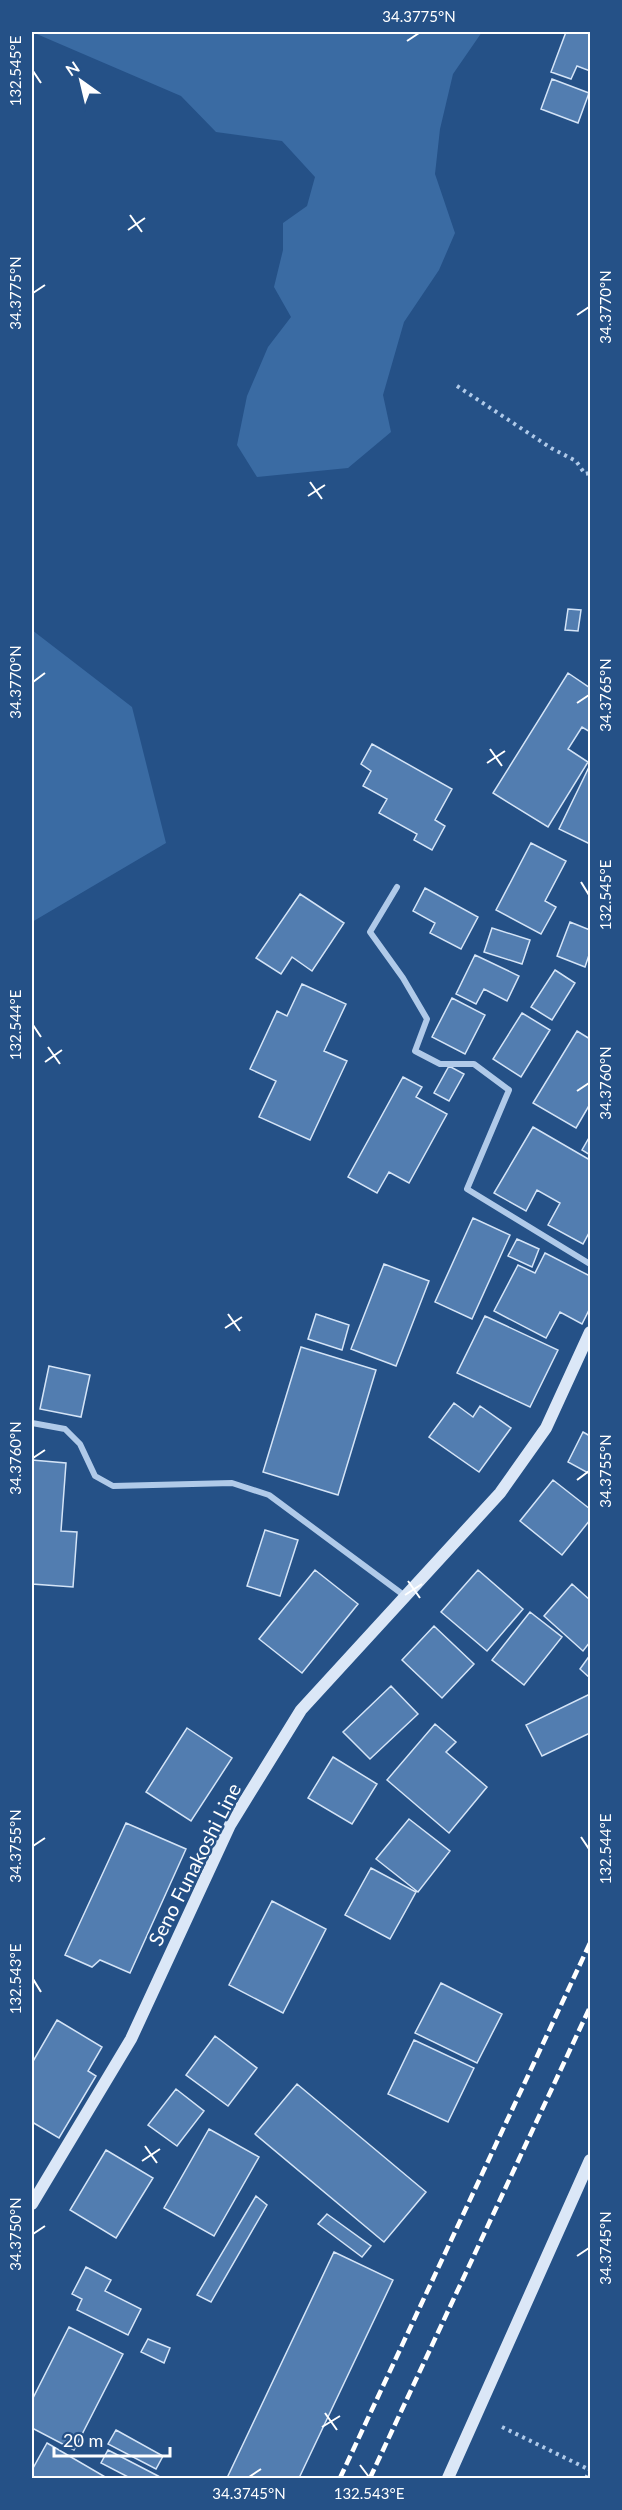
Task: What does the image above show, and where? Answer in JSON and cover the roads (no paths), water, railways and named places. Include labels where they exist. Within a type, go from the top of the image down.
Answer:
[{"type":"main road","name":"Seno Funakoshi Line","points":[[32,2204],[131,2039],[230,1825],[301,1710],[500,1493],[540,1437],[591,1332]]},
{"type":"main road","points":[[448,2478],[591,2160]]},
{"type":"street","points":[[397,887],[370,932],[403,978],[427,1019],[415,1051],[440,1064],[474,1064],[509,1090],[467,1189],[591,1264]]},
{"type":"street","points":[[32,1423],[65,1429],[80,1444],[95,1476],[113,1486],[232,1483],[269,1495],[405,1596]]},
{"type":"railway","points":[[340,2478],[590,1943]]},
{"type":"railway","points":[[370,2478],[590,2007]]}]
